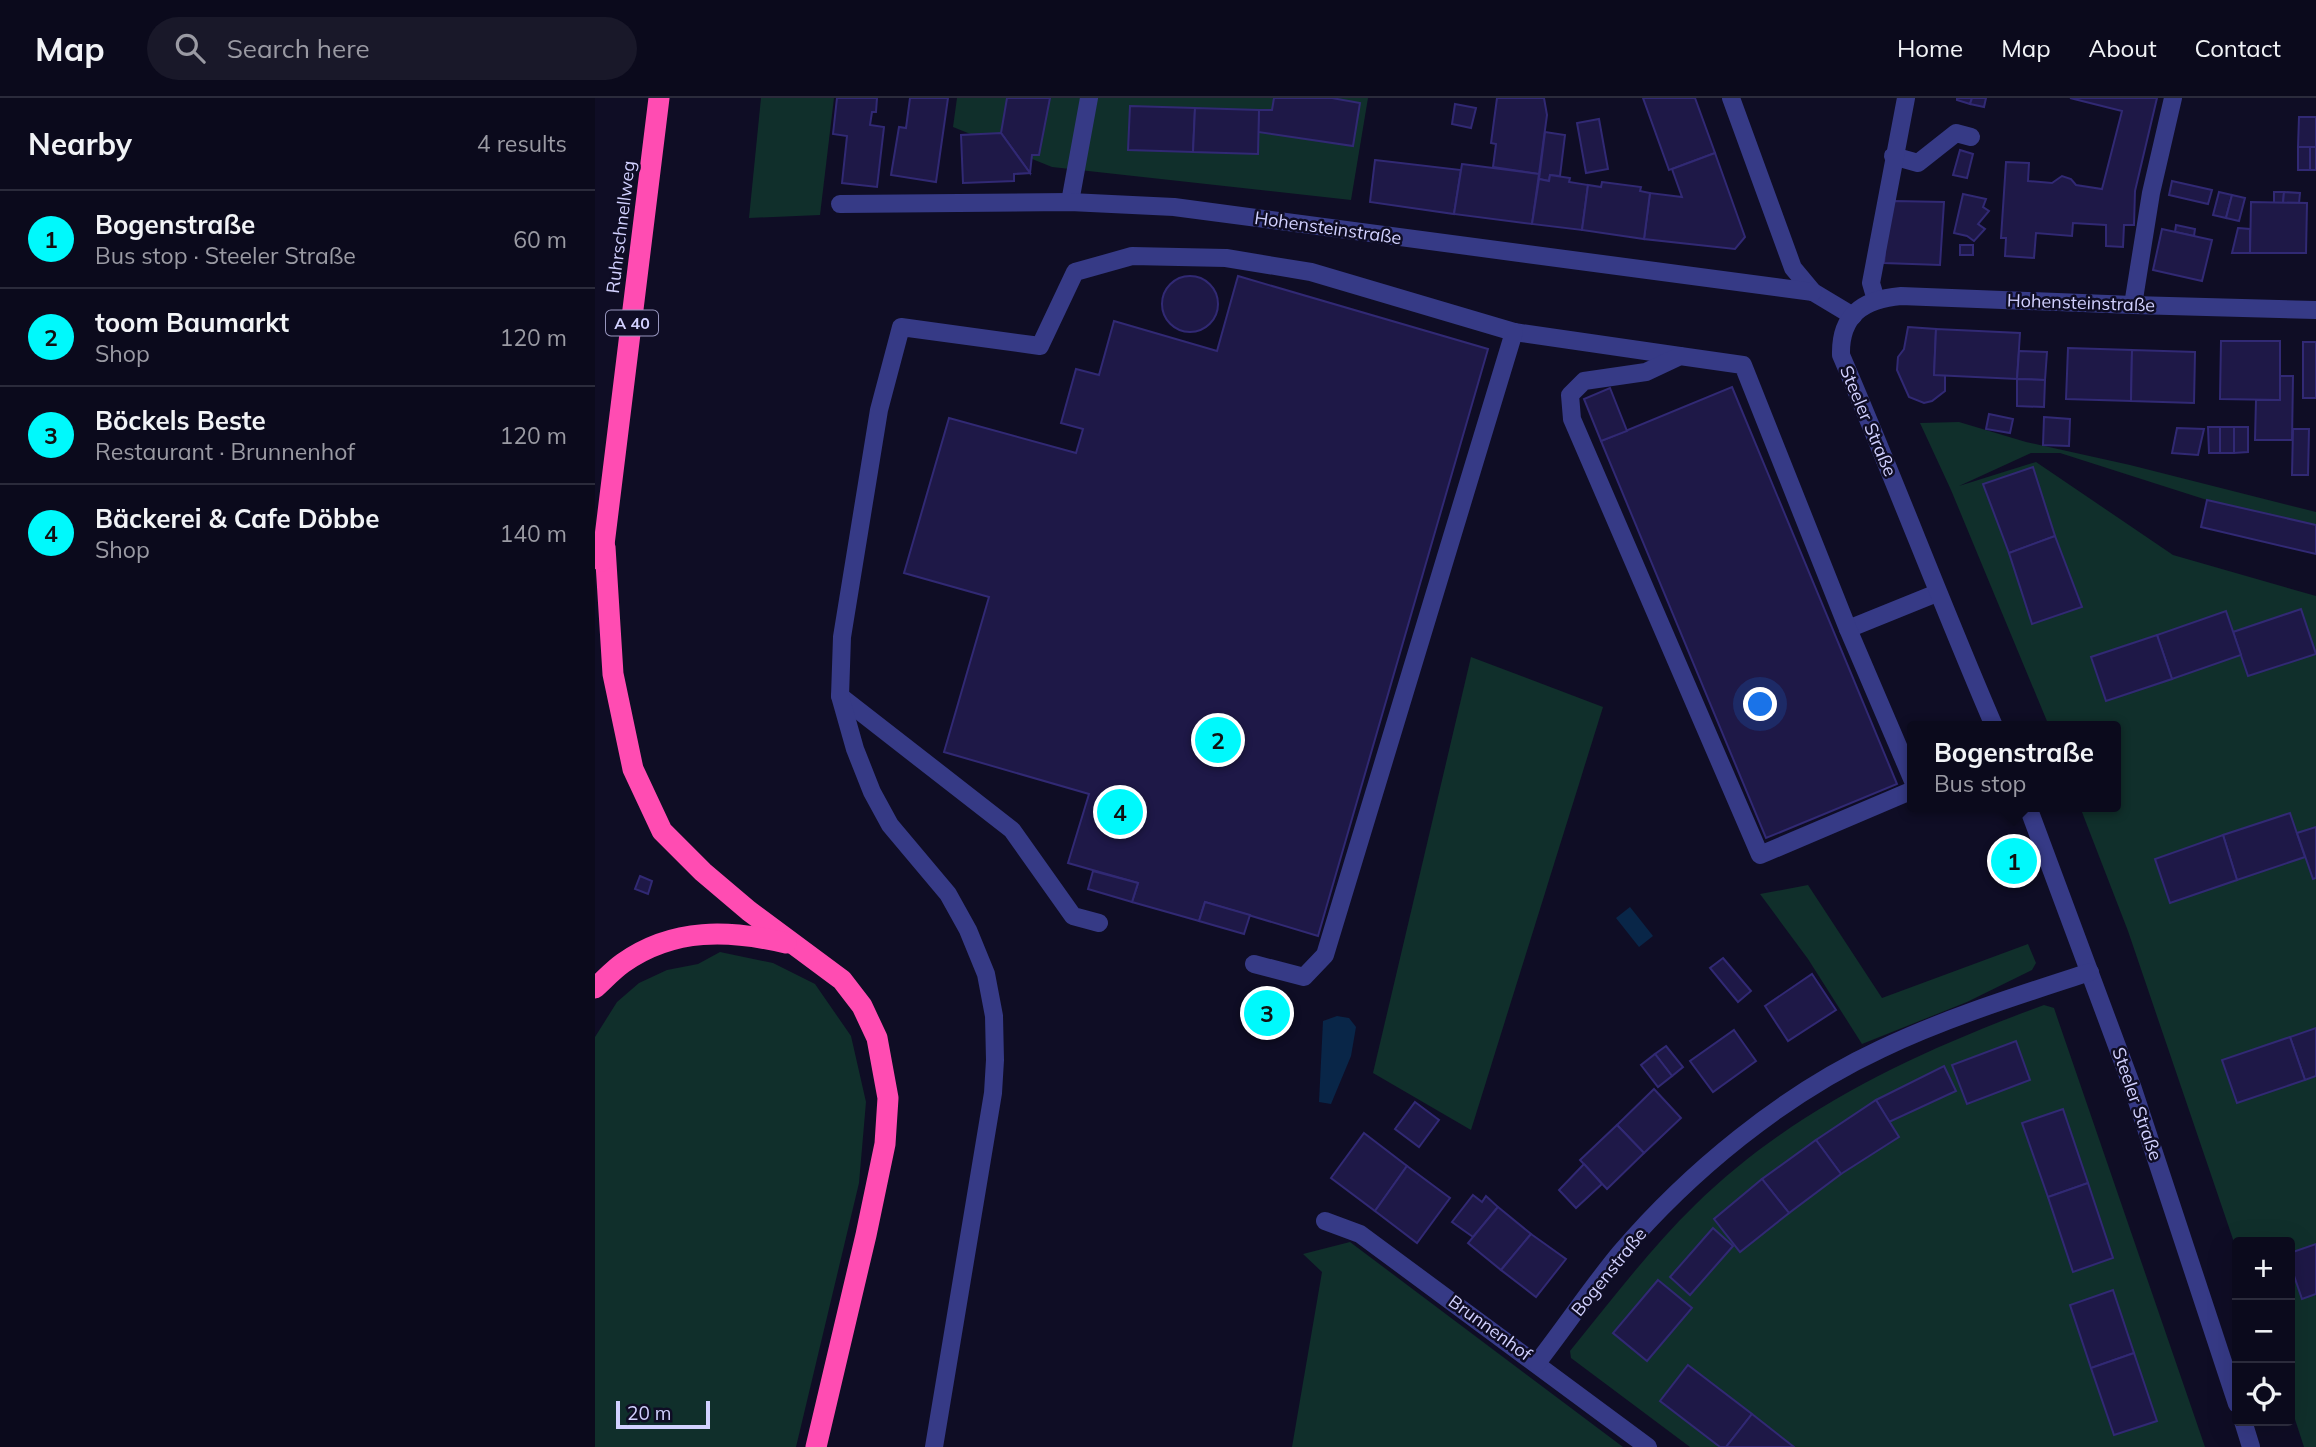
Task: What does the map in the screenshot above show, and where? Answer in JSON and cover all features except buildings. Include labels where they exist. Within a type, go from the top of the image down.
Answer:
[{"type":"highway","name":"Ruhrschnellweg","points":[[595,611],[659,98]]},
{"type":"highway","points":[[604,547],[613,674],[633,769],[662,831],[703,872],[842,980],[862,1006],[877,1038],[888,1098],[885,1144],[816,1447]]},
{"type":"highway","points":[[595,988],[624,962],[660,944],[703,933],[746,934],[795,945]]},
{"type":"street","points":[[1070,202],[1089,98]]},
{"type":"street","points":[[1731,98],[1793,268],[1813,292],[1853,316]]},
{"type":"street","points":[[1876,300],[1871,283],[1906,98]]},
{"type":"street","points":[[2133,306],[2151,192],[2173,98]]},
{"type":"street","points":[[1893,156],[1918,163],[1956,133],[1971,137]]},
{"type":"street","name":"Hohensteinstraße","points":[[840,204],[1070,202],[1174,207],[1813,292]]},
{"type":"street","points":[[934,1447],[992,1093],[995,1060],[994,1016],[986,974],[968,930],[948,894],[890,825],[871,792],[840,696],[842,637],[879,410],[901,327],[1039,346],[1075,272],[1132,256],[1226,258],[1311,272],[1514,332],[1743,365],[1848,629],[1907,767]]},
{"type":"street","name":"Hohensteinstraße","points":[[1853,316],[1866,304],[1901,296],[2133,306],[2316,310]]},
{"type":"street","name":"Steeler Straße","points":[[1853,316],[1847,322],[1840,342],[1840,355],[1992,721]]},
{"type":"street","points":[[1255,964],[1304,977],[1325,955],[1514,332]]},
{"type":"street","points":[[1680,356],[1646,372],[1584,381],[1570,395],[1572,419],[1760,855],[1907,793]]},
{"type":"street","points":[[1848,629],[1937,593]]},
{"type":"street","points":[[840,696],[1012,830],[1073,916],[1099,923]]},
{"type":"street","name":"Steeler Straße","points":[[2030,812],[2133,1089],[2232,1389]]},
{"type":"street","name":"Bogenstraße","points":[[1537,1363],[1620,1253],[1651,1220],[1736,1142],[1784,1105],[1881,1049],[1984,1007],[2090,972]]},
{"type":"street","name":"Brunnenhof","points":[[1325,1221],[1360,1234],[1648,1447]]},
{"type":"street","points":[[2245,1426],[2251,1447]]},
{"type":"green space","points":[[761,98],[834,98],[820,215],[749,218]]},
{"type":"green space","points":[[957,98],[1368,98],[1351,200],[1052,167],[953,127]]},
{"type":"green space","points":[[1959,422],[2026,442],[2316,512],[2316,525],[2207,500],[2060,453],[2031,453],[1959,486],[2036,462],[2173,555],[2316,596],[2316,1447],[2304,1447],[2295,1419],[2295,1237],[2232,1237],[2128,931],[2082,812],[2121,812],[2121,721],[2047,721],[1951,490],[1920,423]]},
{"type":"green space","points":[[1471,657],[1603,707],[1471,1130],[1373,1073]]},
{"type":"green space","points":[[1808,885],[1882,998],[2028,944],[2036,963],[2032,970],[1967,1002],[1862,1044],[1808,959],[1760,894]]},
{"type":"green space","points":[[720,952],[773,963],[815,984],[851,1036],[866,1102],[859,1183],[796,1447],[595,1447],[595,1037],[617,1002],[639,983],[667,970],[698,964]]},
{"type":"green space","points":[[2044,1005],[2054,1008],[2205,1447],[1690,1447],[1571,1358],[1570,1351],[1630,1276],[1678,1222],[1733,1171],[1773,1140],[1815,1112],[1903,1064]]},
{"type":"green space","points":[[1350,1242],[1623,1447],[1292,1447],[1322,1272],[1303,1254]]},
{"type":"water","points":[[1630,907],[1653,936],[1639,947],[1616,918]]},
{"type":"water","points":[[1337,1016],[1349,1018],[1356,1027],[1351,1056],[1331,1104],[1319,1102],[1323,1021]]},
{"type":"place","name":"toom Baumarkt","points":[[1218,740]]},
{"type":"place","name":"Bäckerei & Cafe Döbbe","points":[[1120,812]]},
{"type":"place","name":"Bogenstraße","points":[[2014,861]]},
{"type":"place","name":"Böckels Beste","points":[[1267,1013]]}]
